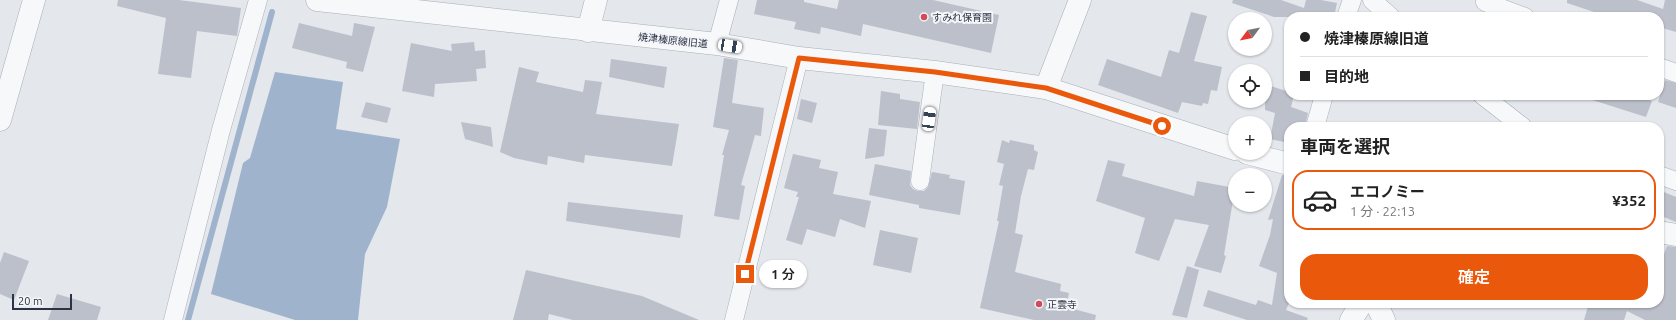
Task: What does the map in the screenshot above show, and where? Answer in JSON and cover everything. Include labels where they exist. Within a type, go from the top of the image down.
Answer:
[{"type":"street","points":[[0,120],[34,0]]},
{"type":"street","points":[[173,320],[221,130],[258,0]]},
{"type":"street","name":"焼津榛原線旧道","points":[[317,0],[717,44],[799,58],[935,72],[1046,88],[1228,147]]},
{"type":"street","points":[[588,31],[596,0]]},
{"type":"street","points":[[717,44],[729,0]]},
{"type":"street","points":[[1046,88],[1080,0]]},
{"type":"street","points":[[1348,12],[1352,0]]},
{"type":"street","points":[[1372,0],[1385,12]]},
{"type":"street","points":[[1486,0],[1485,2],[1512,12]]},
{"type":"street","points":[[734,320],[799,58]]},
{"type":"street","points":[[1664,68],[1676,73]]},
{"type":"street","points":[[920,181],[935,72]]},
{"type":"street","points":[[1316,122],[1323,100]]},
{"type":"street","points":[[1486,100],[1499,119]]},
{"type":"street","points":[[1272,160],[1284,163]]},
{"type":"street","points":[[1664,177],[1676,181]]},
{"type":"street","points":[[1664,233],[1676,235]]},
{"type":"street","points":[[1351,320],[1359,308]]},
{"type":"street","points":[[1378,308],[1384,320]]},
{"type":"water","points":[[275,72],[343,82],[336,129],[400,139],[387,207],[365,254],[358,320],[295,320],[211,294],[243,163],[250,158]]},
{"type":"building","points":[[118,0],[179,0],[241,8],[237,36],[197,31],[191,78],[158,74],[166,18],[117,6]]},
{"type":"building","points":[[757,0],[804,0],[804,2],[837,9],[839,0],[933,0],[999,15],[991,53],[863,24],[861,36],[821,27],[820,34],[794,29],[796,22],[754,14]]},
{"type":"building","points":[[1233,0],[1281,0],[1304,8],[1306,0],[1321,0],[1337,3],[1335,12],[1284,12],[1284,17],[1274,17],[1272,16],[1272,12],[1259,12],[1232,3]]},
{"type":"building","points":[[1567,0],[1637,0],[1663,9],[1665,0],[1676,0],[1676,32],[1664,28],[1664,12],[1594,12],[1567,3]]},
{"type":"building","points":[[1191,12],[1207,16],[1194,61],[1222,67],[1217,91],[1211,90],[1208,104],[1203,103],[1202,106],[1182,102],[1178,113],[1098,85],[1107,59],[1161,77],[1169,50],[1179,53]]},
{"type":"building","points":[[299,23],[352,36],[354,23],[375,27],[363,72],[346,68],[347,62],[292,48]]},
{"type":"building","points":[[474,42],[475,51],[485,50],[486,68],[476,69],[477,81],[435,84],[434,97],[402,91],[411,43],[452,51],[451,44]]},
{"type":"building","points":[[724,58],[738,60],[732,103],[764,108],[761,136],[755,135],[741,185],[745,186],[739,220],[714,216],[724,155],[722,155],[729,130],[713,127]]},
{"type":"building","points":[[611,59],[667,67],[664,88],[609,77]]},
{"type":"building","points":[[519,67],[539,72],[536,82],[583,92],[585,80],[602,82],[596,114],[679,124],[672,166],[585,155],[584,163],[548,156],[547,165],[514,158],[500,152]]},
{"type":"building","points":[[1665,80],[1676,83],[1676,108],[1658,102],[1659,100],[1664,100]]},
{"type":"building","points":[[1272,86],[1284,90],[1284,100],[1293,100],[1291,107],[1308,113],[1306,122],[1284,122],[1284,142],[1272,139],[1272,129],[1275,113],[1265,110],[1265,108],[1272,108]]},
{"type":"building","points":[[881,91],[900,94],[900,99],[920,102],[917,129],[878,125]]},
{"type":"building","points":[[801,99],[817,103],[812,123],[797,119]]},
{"type":"building","points":[[1592,100],[1649,100],[1652,101],[1646,117]]},
{"type":"building","points":[[366,102],[391,108],[387,123],[361,117]]},
{"type":"building","points":[[461,122],[491,127],[493,147],[465,139]]},
{"type":"building","points":[[869,128],[887,130],[884,156],[865,159]]},
{"type":"building","points":[[1002,140],[1009,143],[1010,140],[1034,145],[1034,150],[1038,152],[1034,170],[1028,169],[1021,196],[1015,233],[1023,235],[1015,272],[1061,284],[1060,291],[1069,293],[1066,307],[1096,315],[1095,320],[1034,320],[980,308],[999,221],[997,221],[1003,186],[999,185],[1004,164],[997,162]]},
{"type":"building","points":[[793,154],[821,160],[819,168],[838,172],[833,194],[871,201],[865,228],[840,219],[835,237],[807,229],[802,245],[786,240],[799,197],[796,197],[798,192],[784,188]]},
{"type":"building","points":[[1108,160],[1125,164],[1122,176],[1194,196],[1197,181],[1228,187],[1228,212],[1231,212],[1224,255],[1226,256],[1221,273],[1194,266],[1209,225],[1175,219],[1159,261],[1135,253],[1145,218],[1096,201]]},
{"type":"building","points":[[875,164],[911,171],[910,185],[913,189],[918,191],[924,191],[928,187],[932,172],[950,175],[949,178],[965,181],[960,215],[919,208],[919,205],[869,195]]},
{"type":"building","points":[[1282,175],[1284,175],[1284,308],[1308,318],[1307,320],[1247,320],[1203,306],[1208,290],[1256,305],[1258,300],[1272,305],[1277,273],[1259,266],[1270,235],[1273,219],[1268,220],[1270,212],[1272,212],[1272,207]]},
{"type":"building","points":[[1664,192],[1676,197],[1676,222],[1664,217]]},
{"type":"building","points":[[568,202],[683,215],[680,238],[566,221]]},
{"type":"building","points":[[880,230],[918,238],[911,273],[873,265]]},
{"type":"building","points":[[1667,246],[1676,247],[1676,320],[1645,320],[1627,311],[1624,320],[1584,320],[1588,308],[1664,308],[1664,254]]},
{"type":"building","points":[[4,252],[29,261],[14,300],[0,294],[0,263]]},
{"type":"building","points":[[1187,266],[1199,270],[1187,318],[1172,315]]},
{"type":"building","points":[[526,270],[642,296],[699,320],[573,320],[549,314],[548,320],[513,320]]},
{"type":"building","points":[[57,294],[101,307],[97,320],[48,320]]},
{"type":"waterway","points":[[188,320],[272,12]]},
{"type":"place","name":"すみれ保育園","points":[[924,17]]},
{"type":"place","name":"正雲寺","points":[[1039,304]]},
{"type":"route","points":[[745,274],[799,58],[935,72],[1046,88],[1162,126]]}]
